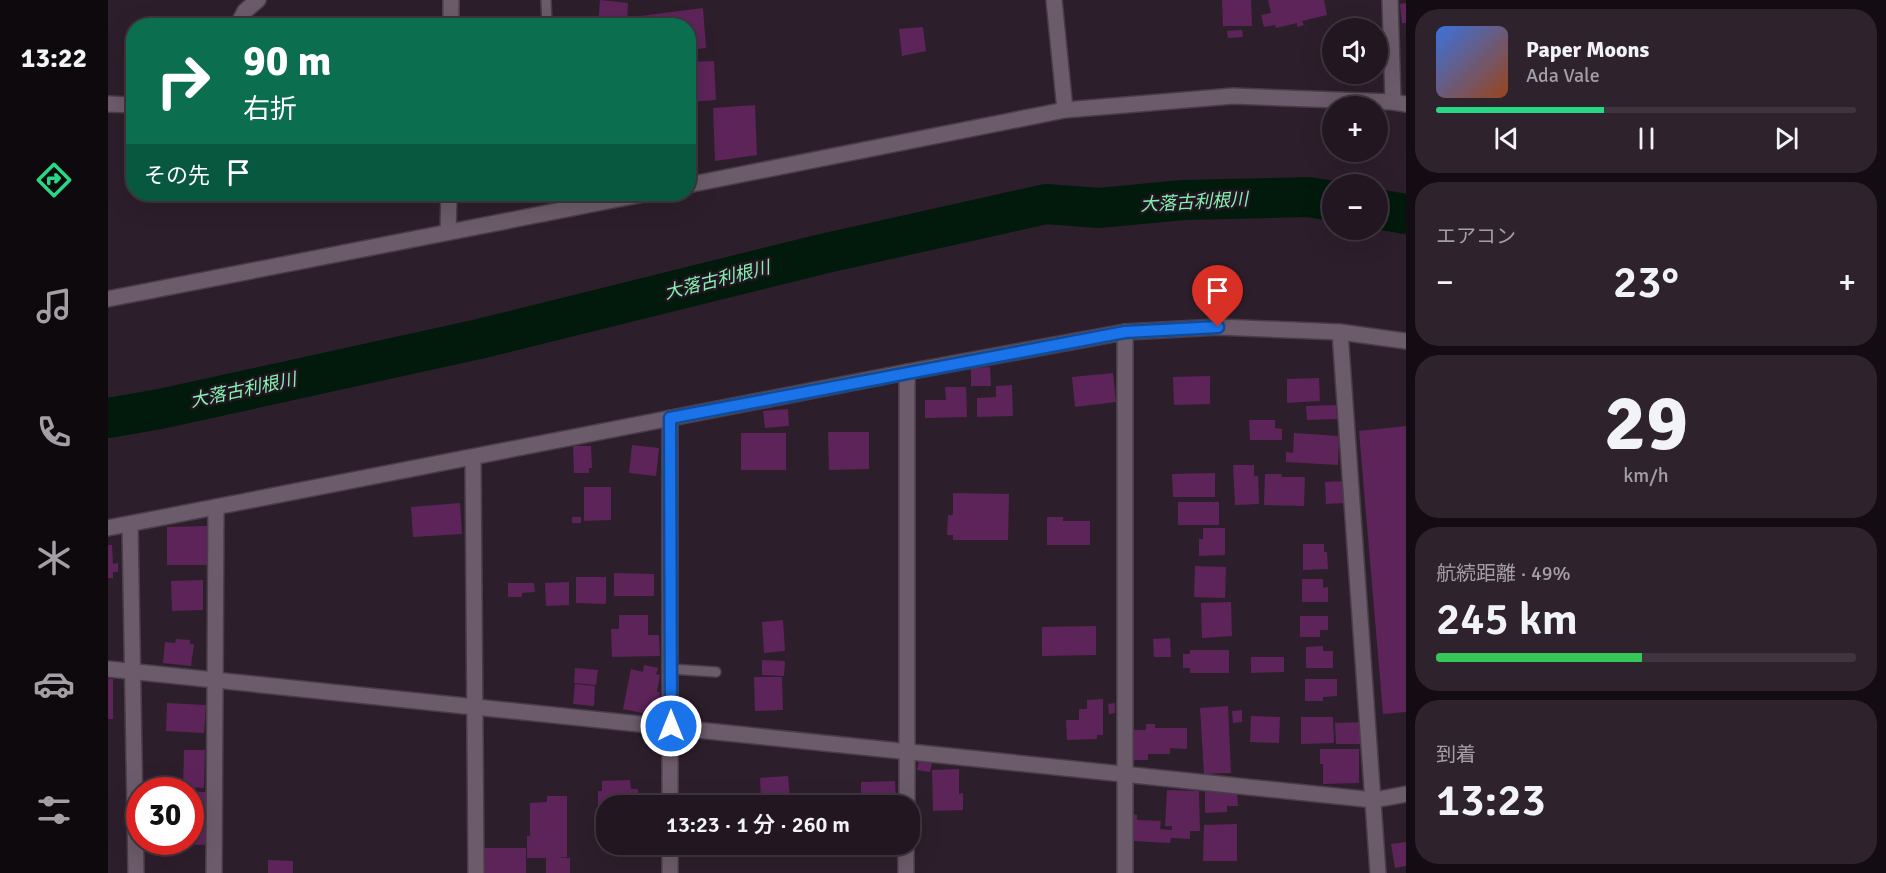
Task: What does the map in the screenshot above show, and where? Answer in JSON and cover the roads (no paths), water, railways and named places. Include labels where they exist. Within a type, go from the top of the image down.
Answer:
[{"type":"street","points":[[245,5],[258,0]]},
{"type":"street","points":[[451,0],[451,18]]},
{"type":"street","points":[[1054,0],[1065,110]]},
{"type":"street","points":[[696,183],[1065,110],[1233,96],[1400,103],[1390,0]]},
{"type":"street","points":[[108,104],[126,105]]},
{"type":"street","points":[[448,232],[449,201]]},
{"type":"street","points":[[108,299],[608,201]]},
{"type":"street","points":[[108,528],[907,372],[1125,332],[1218,327],[1340,332],[1406,341]]},
{"type":"street","points":[[1125,332],[1125,873]]},
{"type":"street","points":[[1340,332],[1378,873]]},
{"type":"street","points":[[906,795],[907,372]]},
{"type":"street","points":[[670,418],[670,795]]},
{"type":"street","points":[[473,457],[476,873]]},
{"type":"street","points":[[214,873],[216,507]]},
{"type":"street","points":[[130,524],[136,873]]},
{"type":"street","points":[[108,669],[1374,800],[1406,794]]},
{"type":"street","points":[[670,855],[670,873]]},
{"type":"street","points":[[906,855],[906,873]]},
{"type":"lane","points":[[546,0],[547,18]]},
{"type":"lane","points":[[671,669],[716,672]]},
{"type":"waterway","name":"大落古利根川","points":[[108,418],[160,409],[479,339],[822,254],[1046,204],[1099,208],[1183,200],[1309,197],[1322,199]]},
{"type":"waterway","name":"大落古利根川","points":[[1388,211],[1406,214]]}]
